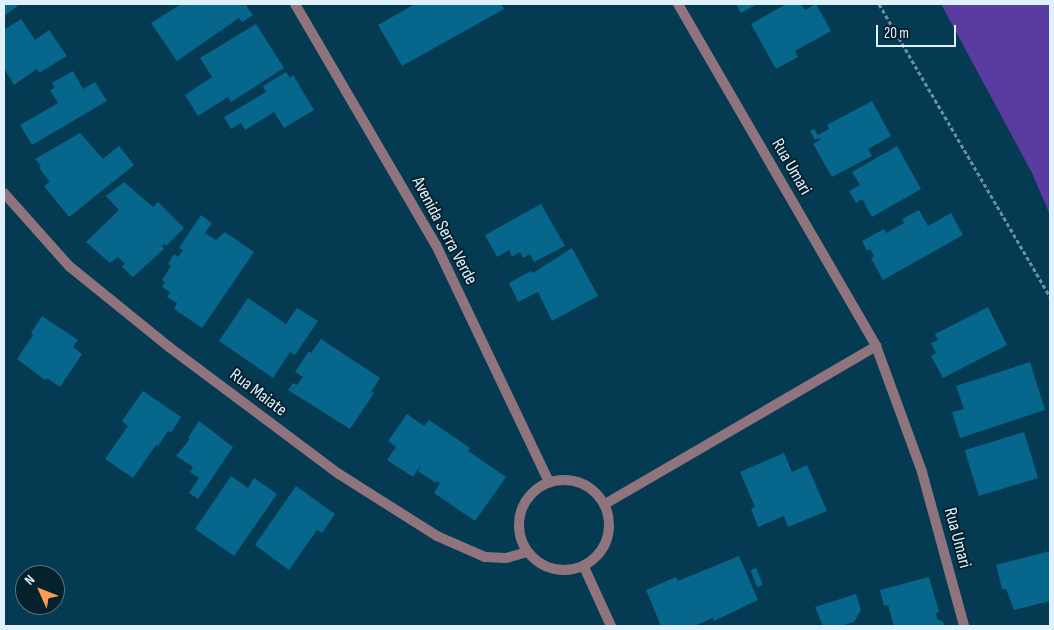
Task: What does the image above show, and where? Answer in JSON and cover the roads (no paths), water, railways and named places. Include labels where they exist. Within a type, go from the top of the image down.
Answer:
[{"type":"street","name":"Avenida Serra Verde","points":[[295,4],[436,245],[549,482]]},
{"type":"street","name":"Rua Umari","points":[[678,4],[876,346],[922,472],[964,626]]},
{"type":"street","name":"Rua Maiate","points":[[4,193],[69,266],[169,347],[339,474],[437,536],[485,557],[506,558],[527,552]]},
{"type":"street","points":[[606,504],[876,346]]},
{"type":"street","points":[[565,479],[582,483],[596,491],[606,504],[610,522],[608,540],[599,556],[584,567],[563,571],[556,570],[542,566],[527,552],[520,537],[519,520],[524,504],[535,490],[549,482],[565,479]]},
{"type":"street","points":[[584,567],[611,626]]}]
